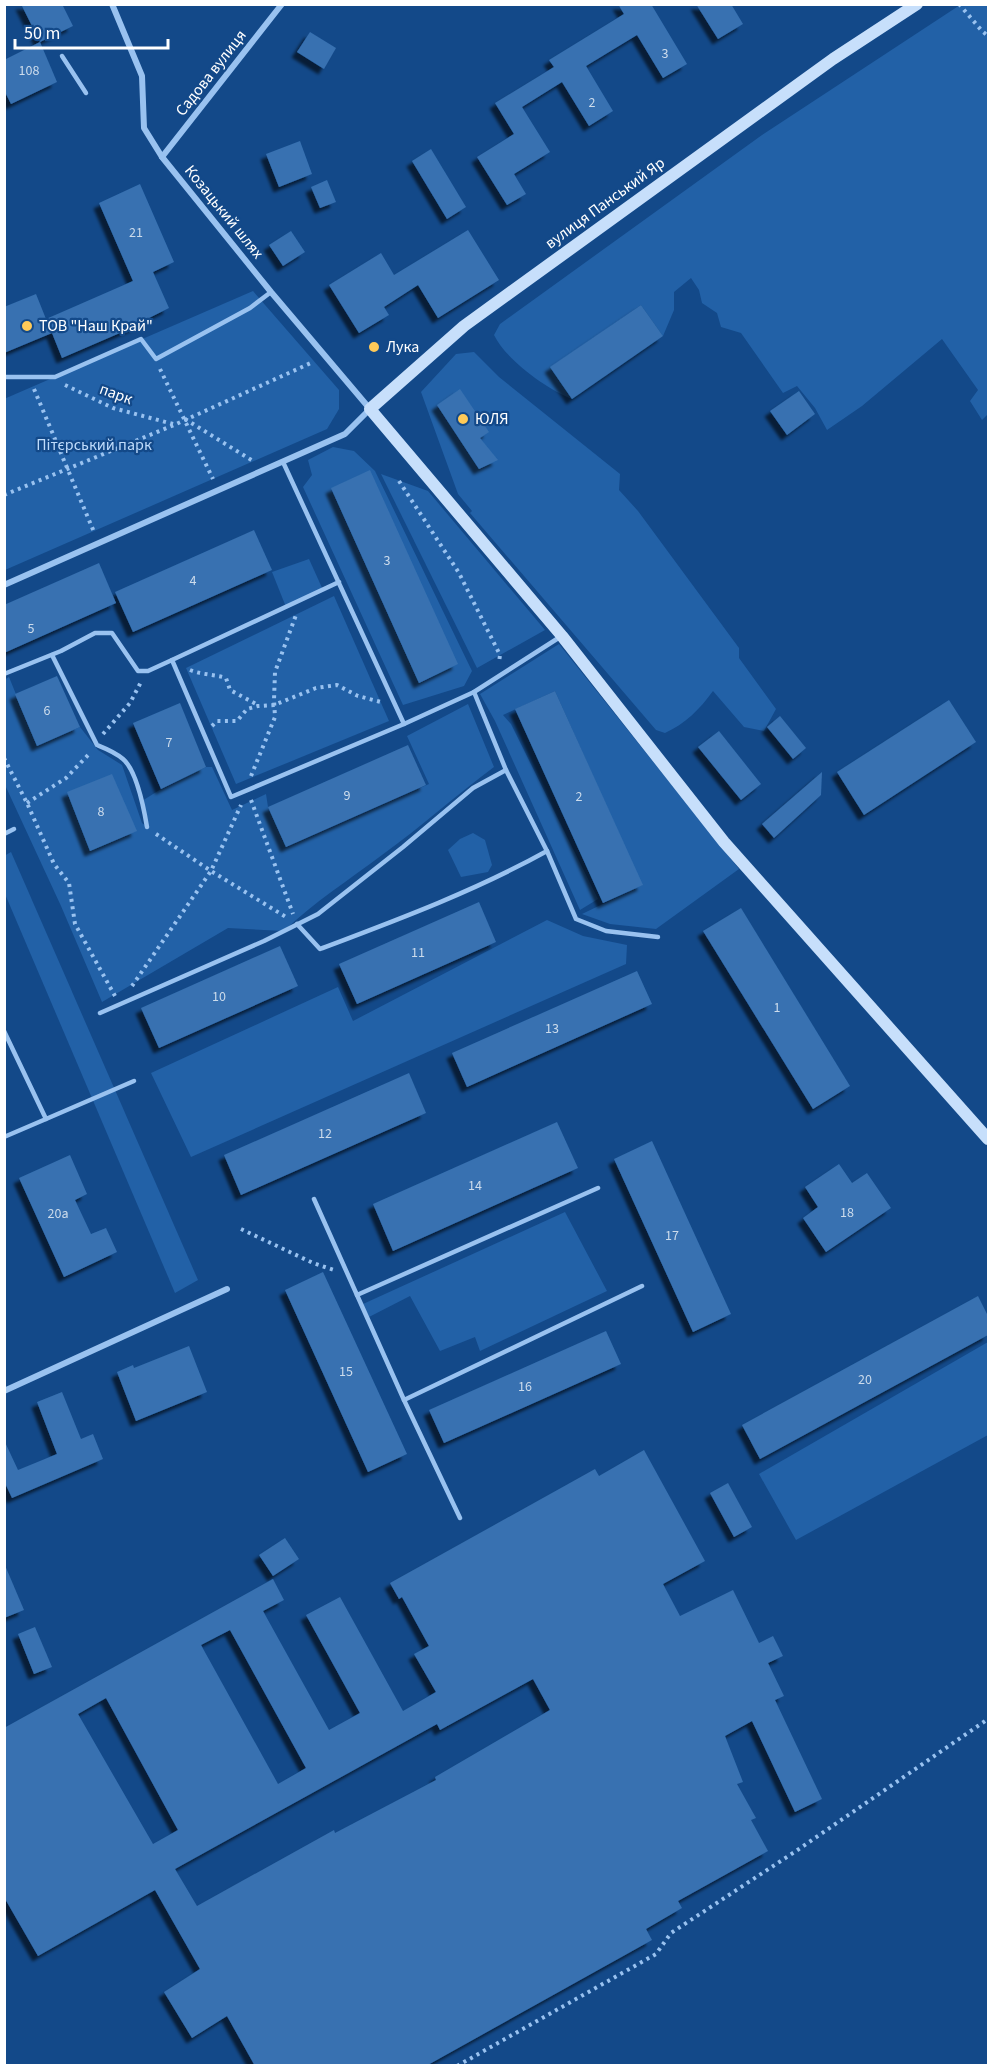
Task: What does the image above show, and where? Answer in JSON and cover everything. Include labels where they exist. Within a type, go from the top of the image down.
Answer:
[{"type":"street","name":"Козацький шлях","points":[[111,4],[142,76],[144,128],[162,157],[271,292],[370,409]]},
{"type":"street","name":"Садова вулиця","points":[[162,157],[282,4]]},
{"type":"street","name":"вулиця Панський Яр","points":[[370,409],[464,326],[833,59],[917,4]]},
{"type":"street","points":[[4,585],[345,434],[370,409],[562,636],[724,842],[988,1139]]},
{"type":"street","points":[[4,1391],[227,1289]]},
{"type":"lane","points":[[62,56],[86,93]]},
{"type":"lane","points":[[4,377],[55,377],[141,339],[156,359],[250,308],[271,292]]},
{"type":"lane","points":[[283,462],[404,724]]},
{"type":"lane","points":[[4,674],[52,655],[95,633],[112,633],[138,670],[148,671],[339,582]]},
{"type":"lane","points":[[172,660],[231,797],[474,692],[562,636]]},
{"type":"lane","points":[[52,655],[97,746],[113,752],[126,761],[141,793],[147,827]]},
{"type":"lane","points":[[474,692],[506,770],[547,851],[576,919],[606,931],[658,936]]},
{"type":"lane","points":[[100,1012],[264,941],[318,914],[473,788],[506,770]]},
{"type":"lane","points":[[4,834],[14,829]]},
{"type":"lane","points":[[297,924],[320,949],[439,904],[547,851]]},
{"type":"lane","points":[[5,1030],[46,1119]]},
{"type":"lane","points":[[4,1137],[134,1081]]},
{"type":"lane","points":[[357,1295],[598,1188]]},
{"type":"lane","points":[[314,1200],[460,1518]]},
{"type":"lane","points":[[404,1400],[642,1286]]},
{"type":"path","points":[[959,4],[988,36]]},
{"type":"path","points":[[4,495],[275,381],[324,355]]},
{"type":"path","points":[[156,359],[213,479]]},
{"type":"path","points":[[27,376],[98,544]]},
{"type":"path","name":"парк","points":[[55,377],[69,389],[113,408],[174,424]]},
{"type":"path","points":[[184,419],[253,461]]},
{"type":"path","points":[[399,481],[459,573],[480,614],[500,655],[497,677]]},
{"type":"path","points":[[4,758],[54,864],[69,883],[75,924],[119,1004],[211,871],[248,791],[275,717],[275,672],[296,618],[296,602]]},
{"type":"path","points":[[172,660],[202,675],[213,674],[226,678],[230,690],[258,705]]},
{"type":"path","points":[[203,732],[217,721],[237,722],[247,709],[258,705],[274,705],[316,688],[337,686],[358,696],[394,703]]},
{"type":"path","points":[[248,791],[297,924]]},
{"type":"path","points":[[147,827],[211,871],[297,924]]},
{"type":"path","points":[[241,1229],[313,1263],[340,1272]]},
{"type":"path","points":[[457,2066],[656,1954],[671,1933],[796,1851],[988,1719]]},
{"type":"green space","points":[[960,5],[988,5],[988,414],[982,420],[970,401],[978,390],[942,339],[862,406],[827,430],[815,408],[797,386],[783,393],[741,333],[721,327],[717,313],[702,303],[699,290],[691,278],[674,292],[674,310],[663,336],[641,305],[551,367],[572,399],[528,373],[500,345],[494,335],[500,324],[762,135]]},
{"type":"green space","name":"Пітєрський парк","points":[[253,291],[339,390],[339,409],[327,429],[5,570],[4,399]]},
{"type":"green space","points":[[474,352],[499,377],[620,474],[619,490],[638,511],[739,648],[739,658],[776,709],[764,731],[744,727],[713,691],[686,721],[665,733],[656,730],[470,513],[472,511],[458,494],[421,392],[456,354]]},
{"type":"green space","points":[[333,447],[354,451],[375,471],[472,671],[464,686],[403,705],[303,487],[312,475],[308,460]]},
{"type":"green space","points":[[381,474],[428,491],[545,630],[477,668]]},
{"type":"green space","points":[[309,559],[323,590],[286,607],[272,572]]},
{"type":"green space","points":[[334,596],[389,721],[236,784],[186,668]]},
{"type":"green space","points":[[559,644],[739,869],[656,929],[610,924],[582,914],[642,885],[555,691],[503,715],[511,724],[598,899],[580,910],[495,721],[480,694]]},
{"type":"green space","points":[[9,677],[37,746],[80,727],[98,750],[122,765],[142,823],[146,826],[142,801],[206,767],[212,767],[232,810],[266,794],[268,807],[287,847],[429,784],[407,736],[468,704],[494,767],[319,901],[284,931],[228,928],[102,1002],[5,785],[4,680]]},
{"type":"green space","points":[[473,833],[485,840],[492,865],[488,872],[461,877],[448,850],[460,839]]},
{"type":"green space","points":[[11,852],[198,1280],[175,1293],[5,894],[4,856]]},
{"type":"green space","points":[[547,920],[583,936],[627,945],[626,964],[191,1157],[151,1073],[338,987],[353,1021]]},
{"type":"green space","points":[[565,1212],[607,1291],[480,1351],[475,1337],[440,1351],[410,1296],[369,1317],[363,1304]]},
{"type":"green space","points":[[988,1342],[988,1435],[796,1540],[759,1474]]},
{"type":"building","points":[[21,4],[62,4],[73,26],[40,42]]},
{"type":"building","points":[[618,4],[651,4],[687,64],[663,78],[637,35],[586,66],[613,111],[589,126],[562,82],[522,107],[550,152],[514,174],[526,194],[507,205],[477,157],[514,134],[495,103],[554,67],[549,60],[624,14]]},
{"type":"building","points":[[696,4],[731,4],[743,24],[718,39]]},
{"type":"building","points":[[310,32],[336,48],[324,69],[297,52]]},
{"type":"building","points":[[40,42],[57,82],[11,104],[4,90],[4,60]]},
{"type":"building","points":[[300,141],[312,174],[279,187],[266,154]]},
{"type":"building","points":[[431,149],[466,207],[447,219],[412,161]]},
{"type":"building","points":[[327,180],[336,202],[320,208],[311,187]]},
{"type":"building","points":[[140,184],[174,262],[153,272],[169,308],[149,318],[150,320],[62,358],[52,333],[4,353],[4,307],[36,294],[46,319],[133,281],[99,203]]},
{"type":"building","points":[[468,230],[499,280],[438,318],[418,285],[384,307],[389,315],[359,333],[329,285],[381,253],[394,275]]},
{"type":"building","points":[[291,231],[305,252],[283,266],[269,245]]},
{"type":"building","points":[[641,305],[663,336],[572,399],[550,367]]},
{"type":"building","name":"ЮЛЯ","points":[[460,389],[489,432],[480,438],[498,460],[479,469],[437,405]]},
{"type":"building","points":[[799,391],[815,414],[787,435],[770,411]]},
{"type":"building","points":[[370,470],[458,664],[419,683],[331,488]]},
{"type":"building","points":[[254,530],[272,570],[133,632],[115,592]]},
{"type":"building","points":[[99,563],[116,603],[4,653],[4,605]]},
{"type":"building","points":[[57,676],[80,727],[37,746],[15,694]]},
{"type":"building","points":[[555,691],[643,885],[603,903],[515,709]]},
{"type":"building","points":[[949,700],[976,742],[864,815],[837,772]]},
{"type":"building","points":[[180,703],[206,767],[161,789],[133,723]]},
{"type":"building","points":[[780,716],[806,748],[793,759],[767,727]]},
{"type":"building","points":[[719,731],[761,784],[741,800],[698,747]]},
{"type":"building","points":[[408,745],[426,785],[286,847],[268,807]]},
{"type":"building","points":[[822,772],[821,795],[774,838],[762,824]]},
{"type":"building","points":[[112,774],[137,831],[90,851],[67,792]]},
{"type":"building","points":[[479,902],[496,942],[357,1004],[339,964]]},
{"type":"building","points":[[741,908],[850,1086],[813,1109],[703,931]]},
{"type":"building","points":[[280,946],[298,986],[159,1048],[141,1008]]},
{"type":"building","points":[[637,971],[652,1004],[467,1087],[452,1053]]},
{"type":"building","points":[[409,1073],[426,1113],[241,1195],[224,1155]]},
{"type":"building","points":[[557,1122],[578,1168],[393,1251],[373,1204]]},
{"type":"building","points":[[652,1141],[731,1314],[693,1332],[614,1159]]},
{"type":"building","points":[[70,1155],[87,1194],[75,1200],[91,1234],[106,1228],[117,1252],[64,1277],[19,1178]]},
{"type":"building","points":[[839,1164],[852,1183],[867,1173],[891,1208],[826,1252],[803,1218],[818,1207],[805,1187]]},
{"type":"building","points":[[323,1272],[407,1454],[368,1472],[285,1290]]},
{"type":"building","points":[[978,1296],[988,1316],[988,1335],[760,1459],[742,1425]]},
{"type":"building","points":[[606,1331],[621,1364],[444,1443],[429,1410]]},
{"type":"building","points":[[189,1346],[207,1392],[136,1421],[117,1372],[133,1365],[134,1368]]},
{"type":"building","points":[[62,1392],[81,1439],[93,1434],[103,1459],[12,1498],[4,1481],[4,1440],[18,1470],[57,1454],[37,1402]]},
{"type":"building","points":[[644,1450],[705,1561],[663,1584],[680,1616],[733,1590],[759,1643],[773,1636],[783,1656],[768,1663],[784,1696],[775,1700],[822,1799],[795,1812],[752,1721],[725,1736],[743,1782],[737,1784],[756,1818],[751,1820],[768,1851],[678,1901],[682,1908],[646,1929],[652,1940],[426,2066],[255,2066],[227,2016],[192,2038],[164,1992],[200,1969],[155,1890],[38,1956],[4,1897],[4,1728],[273,1579],[284,1600],[263,1611],[329,1730],[360,1713],[306,1615],[340,1597],[403,1711],[436,1692],[414,1654],[429,1646],[402,1597],[399,1599],[390,1583],[595,1469],[599,1476]],"holes":[[[230,1630],[306,1768],[278,1784],[201,1645]],[[533,1679],[550,1710],[435,1777],[436,1780],[335,1833],[334,1830],[197,1906],[175,1869],[437,1724],[440,1730]],[[106,1698],[178,1830],[153,1844],[78,1714]]]},
{"type":"building","points":[[728,1483],[752,1527],[734,1537],[710,1493]]},
{"type":"building","points":[[285,1538],[299,1559],[273,1576],[259,1555]]},
{"type":"building","points":[[4,1563],[24,1610],[4,1618]]},
{"type":"building","points":[[35,1627],[52,1667],[34,1674],[18,1634]]},
{"type":"place","name":"ТОВ \"Наш Край\"","points":[[27,326]]},
{"type":"place","name":"Лука","points":[[374,347]]},
{"type":"place","name":"ЮЛЯ","points":[[463,419]]}]
